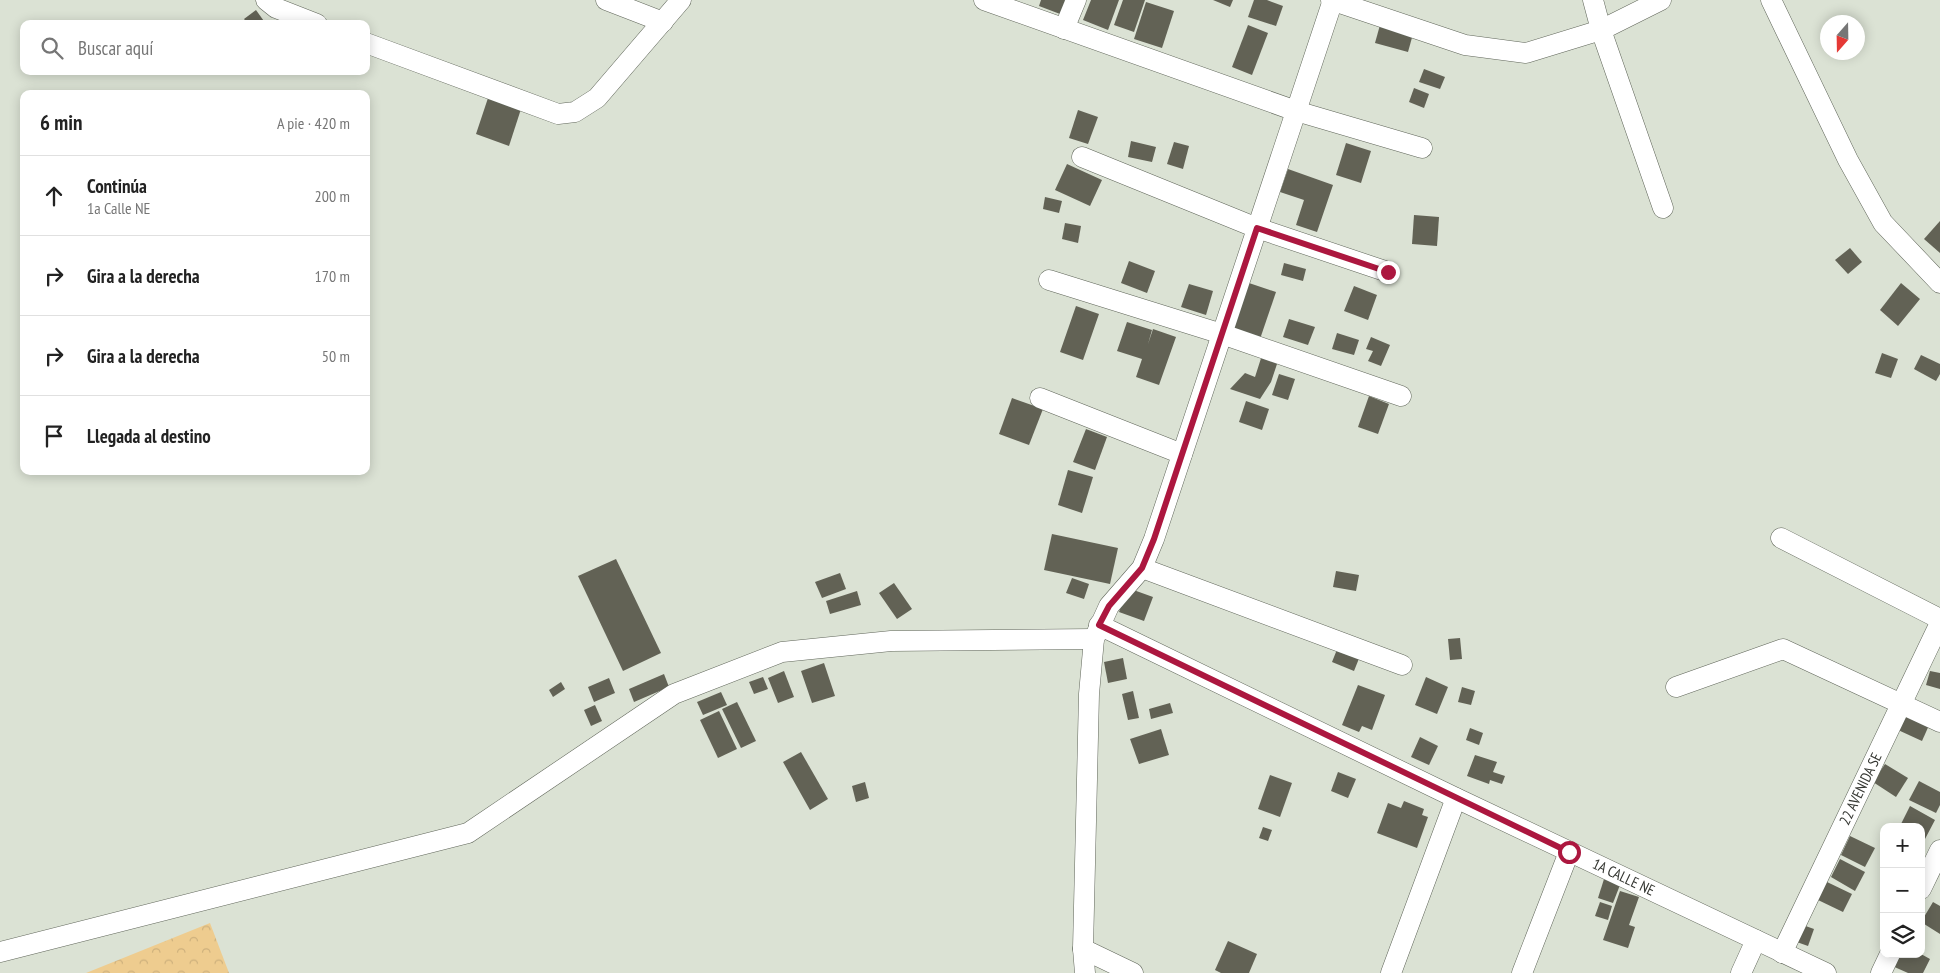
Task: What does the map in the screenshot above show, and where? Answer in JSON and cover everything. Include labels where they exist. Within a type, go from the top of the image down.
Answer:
[{"type":"street","points":[[266,0],[276,8],[307,20]]},
{"type":"street","points":[[606,0],[663,22]]},
{"type":"street","points":[[370,44],[558,114],[575,112],[597,98],[681,0]]},
{"type":"street","points":[[984,0],[1296,111],[1422,148]]},
{"type":"street","points":[[1064,29],[1076,0]]},
{"type":"street","points":[[1085,973],[1089,694],[1097,632],[1109,606],[1142,568],[1182,454],[1332,0],[1465,45],[1526,53],[1600,30],[1661,0]]},
{"type":"street","points":[[1593,0],[1600,30],[1663,208]]},
{"type":"street","points":[[1772,0],[1848,160],[1883,223],[1940,283]]},
{"type":"street","points":[[1082,157],[1257,228],[1388,272]]},
{"type":"street","points":[[1049,280],[1222,334],[1401,396]]},
{"type":"street","points":[[1040,398],[1182,454]]},
{"type":"street","points":[[1781,538],[1940,619]]},
{"type":"street","points":[[1142,568],[1402,665]]},
{"type":"street","name":"22 AVENIDA SE","points":[[1782,953],[1940,623]]},
{"type":"street","points":[[0,952],[468,833],[674,694],[782,652],[891,641],[1097,632]]},
{"type":"street","name":"1A CALLE NE","points":[[1097,632],[1456,798],[1826,973]]},
{"type":"street","points":[[1676,687],[1783,649],[1940,722]]},
{"type":"street","points":[[1391,973],[1456,798]]},
{"type":"street","points":[[1925,881],[1940,850]]},
{"type":"street","points":[[1522,973],[1569,852]]},
{"type":"street","points":[[1741,973],[1756,940]]},
{"type":"street","points":[[1084,949],[1133,973]]},
{"type":"street","points":[[1880,973],[1888,958]]},
{"type":"green space","points":[[210,923],[229,973],[86,973]]},
{"type":"building","points":[[1041,0],[1065,0],[1060,14],[1039,6]]},
{"type":"building","points":[[1091,0],[1119,0],[1108,30],[1083,20]]},
{"type":"building","points":[[1123,0],[1145,0],[1134,32],[1114,25]]},
{"type":"building","points":[[1213,0],[1233,0],[1230,7]]},
{"type":"building","points":[[1254,0],[1267,0],[1283,6],[1276,26],[1248,17]]},
{"type":"building","points":[[1146,2],[1174,11],[1162,48],[1134,39]]},
{"type":"building","points":[[256,10],[263,20],[245,20]]},
{"type":"building","points":[[1248,25],[1268,33],[1252,75],[1232,67]]},
{"type":"building","points":[[1380,25],[1413,34],[1408,52],[1375,43]]},
{"type":"building","points":[[1424,69],[1445,77],[1440,89],[1419,82]]},
{"type":"building","points":[[1414,88],[1429,94],[1424,108],[1409,102]]},
{"type":"building","points":[[488,98],[521,109],[509,146],[476,134]]},
{"type":"building","points":[[1078,110],[1098,117],[1088,144],[1069,138]]},
{"type":"building","points":[[1131,141],[1156,147],[1152,162],[1128,157]]},
{"type":"building","points":[[1174,142],[1189,146],[1183,169],[1167,164]]},
{"type":"building","points":[[1346,143],[1371,151],[1361,183],[1336,175]]},
{"type":"building","points":[[1067,164],[1102,180],[1090,206],[1055,190]]},
{"type":"building","points":[[1288,169],[1333,185],[1317,232],[1296,225],[1304,200],[1280,192]]},
{"type":"building","points":[[1045,197],[1062,201],[1059,213],[1043,209]]},
{"type":"building","points":[[1414,215],[1439,217],[1437,246],[1412,244]]},
{"type":"building","points":[[1940,221],[1940,253],[1924,239]]},
{"type":"building","points":[[1065,223],[1081,226],[1078,243],[1062,239]]},
{"type":"building","points":[[1850,248],[1862,262],[1848,274],[1835,260]]},
{"type":"building","points":[[1129,261],[1155,271],[1147,293],[1121,283]]},
{"type":"building","points":[[1284,263],[1306,269],[1303,281],[1281,275]]},
{"type":"building","points":[[1249,283],[1276,292],[1260,339],[1233,329]]},
{"type":"building","points":[[1901,283],[1920,299],[1898,326],[1880,310]]},
{"type":"building","points":[[1189,284],[1213,291],[1206,315],[1181,307]]},
{"type":"building","points":[[1354,286],[1377,295],[1368,320],[1344,311]]},
{"type":"building","points":[[1076,306],[1099,314],[1083,360],[1060,352]]},
{"type":"building","points":[[1289,319],[1315,327],[1308,345],[1283,337]]},
{"type":"building","points":[[1127,322],[1152,330],[1148,344],[1153,329],[1176,337],[1159,385],[1136,377],[1142,359],[1117,351]]},
{"type":"building","points":[[1337,333],[1359,340],[1354,355],[1332,349]]},
{"type":"building","points":[[1371,337],[1390,345],[1381,366],[1368,361],[1373,351],[1366,349]]},
{"type":"building","points":[[1263,352],[1279,358],[1271,382],[1260,399],[1230,389],[1245,373],[1255,377]]},
{"type":"building","points":[[1882,353],[1898,359],[1891,378],[1875,373]]},
{"type":"building","points":[[1921,355],[1940,364],[1940,374],[1936,381],[1914,369]]},
{"type":"building","points":[[1279,374],[1295,379],[1288,400],[1272,395]]},
{"type":"building","points":[[1369,396],[1389,404],[1378,434],[1358,427]]},
{"type":"building","points":[[1012,398],[1043,409],[1029,445],[999,434]]},
{"type":"building","points":[[1246,401],[1269,409],[1262,430],[1239,422]]},
{"type":"building","points":[[1086,429],[1107,437],[1095,470],[1073,462]]},
{"type":"building","points":[[1068,470],[1093,477],[1082,513],[1058,505]]},
{"type":"building","points":[[1052,534],[1118,548],[1110,584],[1044,570]]},
{"type":"building","points":[[616,559],[661,653],[623,671],[578,576]]},
{"type":"building","points":[[1336,571],[1359,575],[1356,591],[1333,587]]},
{"type":"building","points":[[840,573],[846,589],[822,598],[815,582]]},
{"type":"building","points":[[1072,578],[1089,584],[1084,599],[1066,593]]},
{"type":"building","points":[[894,583],[912,609],[897,619],[879,593]]},
{"type":"building","points":[[1128,588],[1153,597],[1144,621],[1119,612]]},
{"type":"building","points":[[857,591],[861,605],[830,614],[826,601]]},
{"type":"building","points":[[1460,638],[1462,659],[1450,660],[1448,639]]},
{"type":"building","points":[[1338,647],[1360,656],[1354,671],[1332,662]]},
{"type":"building","points":[[1123,658],[1127,679],[1108,683],[1104,662]]},
{"type":"building","points":[[824,663],[835,696],[812,703],[801,671]]},
{"type":"building","points":[[784,671],[794,697],[778,703],[768,678]]},
{"type":"building","points":[[1930,671],[1940,673],[1940,689],[1926,685]]},
{"type":"building","points":[[664,674],[669,687],[634,702],[629,689]]},
{"type":"building","points":[[763,677],[768,689],[754,694],[749,682]]},
{"type":"building","points":[[1426,677],[1448,687],[1437,714],[1415,705]]},
{"type":"building","points":[[609,678],[615,693],[594,702],[588,687]]},
{"type":"building","points":[[561,682],[565,689],[553,697],[549,690]]},
{"type":"building","points":[[1358,685],[1385,695],[1372,730],[1362,726],[1359,732],[1342,725]]},
{"type":"building","points":[[1462,687],[1475,691],[1471,705],[1458,702]]},
{"type":"building","points":[[1133,691],[1139,718],[1128,720],[1122,694]]},
{"type":"building","points":[[721,692],[727,705],[703,715],[697,702]]},
{"type":"building","points":[[737,702],[756,741],[741,748],[722,709]]},
{"type":"building","points":[[1170,703],[1173,713],[1151,719],[1149,709]]},
{"type":"building","points":[[595,705],[602,721],[591,726],[584,710]]},
{"type":"building","points":[[719,711],[737,749],[718,758],[700,720]]},
{"type":"building","points":[[1906,712],[1930,723],[1922,741],[1898,730]]},
{"type":"building","points":[[1470,728],[1483,733],[1479,745],[1466,740]]},
{"type":"building","points":[[1161,729],[1169,755],[1139,764],[1130,739]]},
{"type":"building","points":[[1420,737],[1438,746],[1429,765],[1411,757]]},
{"type":"building","points":[[801,752],[828,799],[810,810],[783,762]]},
{"type":"building","points":[[1475,755],[1497,762],[1493,772],[1505,776],[1502,784],[1490,780],[1489,784],[1467,776]]},
{"type":"building","points":[[1885,764],[1908,778],[1896,797],[1873,782]]},
{"type":"building","points":[[1338,772],[1356,779],[1348,798],[1331,791]]},
{"type":"building","points":[[1270,775],[1292,783],[1280,817],[1258,809]]},
{"type":"building","points":[[1919,781],[1940,792],[1940,805],[1936,813],[1909,800]]},
{"type":"building","points":[[865,782],[869,798],[856,802],[852,786]]},
{"type":"building","points":[[1404,801],[1424,809],[1422,815],[1428,817],[1417,848],[1377,833],[1388,803],[1401,808]]},
{"type":"building","points":[[1910,806],[1935,820],[1925,839],[1925,823],[1902,823]]},
{"type":"building","points":[[1263,827],[1272,830],[1268,841],[1259,838]]},
{"type":"building","points":[[1850,836],[1875,848],[1865,867],[1841,855]]},
{"type":"building","points":[[1840,859],[1865,872],[1855,891],[1831,877]]},
{"type":"building","points":[[1604,879],[1620,885],[1613,903],[1598,898]]},
{"type":"building","points":[[1827,882],[1852,894],[1843,912],[1818,900]]},
{"type":"building","points":[[1620,891],[1639,897],[1629,925],[1635,927],[1628,948],[1603,940]]},
{"type":"building","points":[[1600,902],[1612,906],[1608,920],[1595,916]]},
{"type":"building","points":[[1933,902],[1940,906],[1940,934],[1925,925],[1925,915]]},
{"type":"building","points":[[1800,924],[1814,929],[1808,946],[1794,941]]},
{"type":"building","points":[[1228,941],[1257,954],[1249,973],[1221,973],[1215,970]]},
{"type":"building","points":[[1925,956],[1930,959],[1923,973],[1908,973],[1890,965],[1893,958],[1925,958]]},
{"type":"route","points":[[1388,272],[1257,228],[1154,539],[1142,568],[1109,606],[1099,625],[1569,852]]}]
